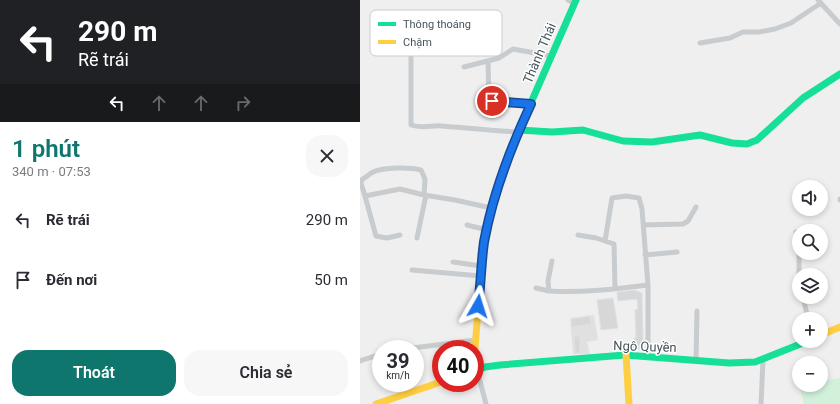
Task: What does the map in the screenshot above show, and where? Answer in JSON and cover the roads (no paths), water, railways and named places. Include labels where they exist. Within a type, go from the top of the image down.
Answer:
[{"type":"street","name":"Thành Thái","points":[[475,340],[482,276],[481,266],[491,208],[499,181],[518,131],[531,104],[573,1]]},
{"type":"street","points":[[700,43],[730,38],[743,32],[759,32],[775,28],[791,22],[820,2],[840,24]]},
{"type":"street","points":[[464,67],[499,58],[513,50],[551,56]]},
{"type":"street","points":[[411,58],[411,125],[417,127],[442,125],[483,131],[552,132],[579,130],[623,141],[630,140],[646,142],[700,135],[732,143],[747,144],[757,140],[804,98],[840,74]]},
{"type":"street","points":[[488,61],[489,100],[531,104]]},
{"type":"street","points":[[400,235],[387,238],[376,236],[360,180],[372,172],[408,168],[421,170],[425,179],[425,195],[417,238]]},
{"type":"street","points":[[365,196],[400,188],[425,195],[491,208]]},
{"type":"street","points":[[605,241],[611,201],[615,196],[639,198],[643,225],[648,285],[648,356]]},
{"type":"street","points":[[643,225],[683,224],[688,221],[696,207]]},
{"type":"street","points":[[467,224],[487,230]]},
{"type":"street","points":[[578,235],[596,238],[615,245],[615,289]]},
{"type":"street","points":[[645,255],[677,252]]},
{"type":"street","points":[[549,291],[548,281],[552,261]]},
{"type":"street","points":[[453,262],[481,266]]},
{"type":"street","points":[[412,270],[438,274],[482,276]]},
{"type":"street","points":[[536,288],[549,291],[615,289],[648,285]]},
{"type":"street","points":[[696,360],[697,312]]},
{"type":"street","points":[[828,332],[840,327]]},
{"type":"street","name":"Ngô Quyền","points":[[484,367],[626,355],[740,363],[763,360],[792,348]]},
{"type":"street","points":[[626,355],[629,404]]},
{"type":"street","points":[[360,361],[372,357]]},
{"type":"street","points":[[761,404],[763,360]]},
{"type":"street","points":[[378,404],[432,385]]},
{"type":"street","points":[[482,392],[486,404]]}]
